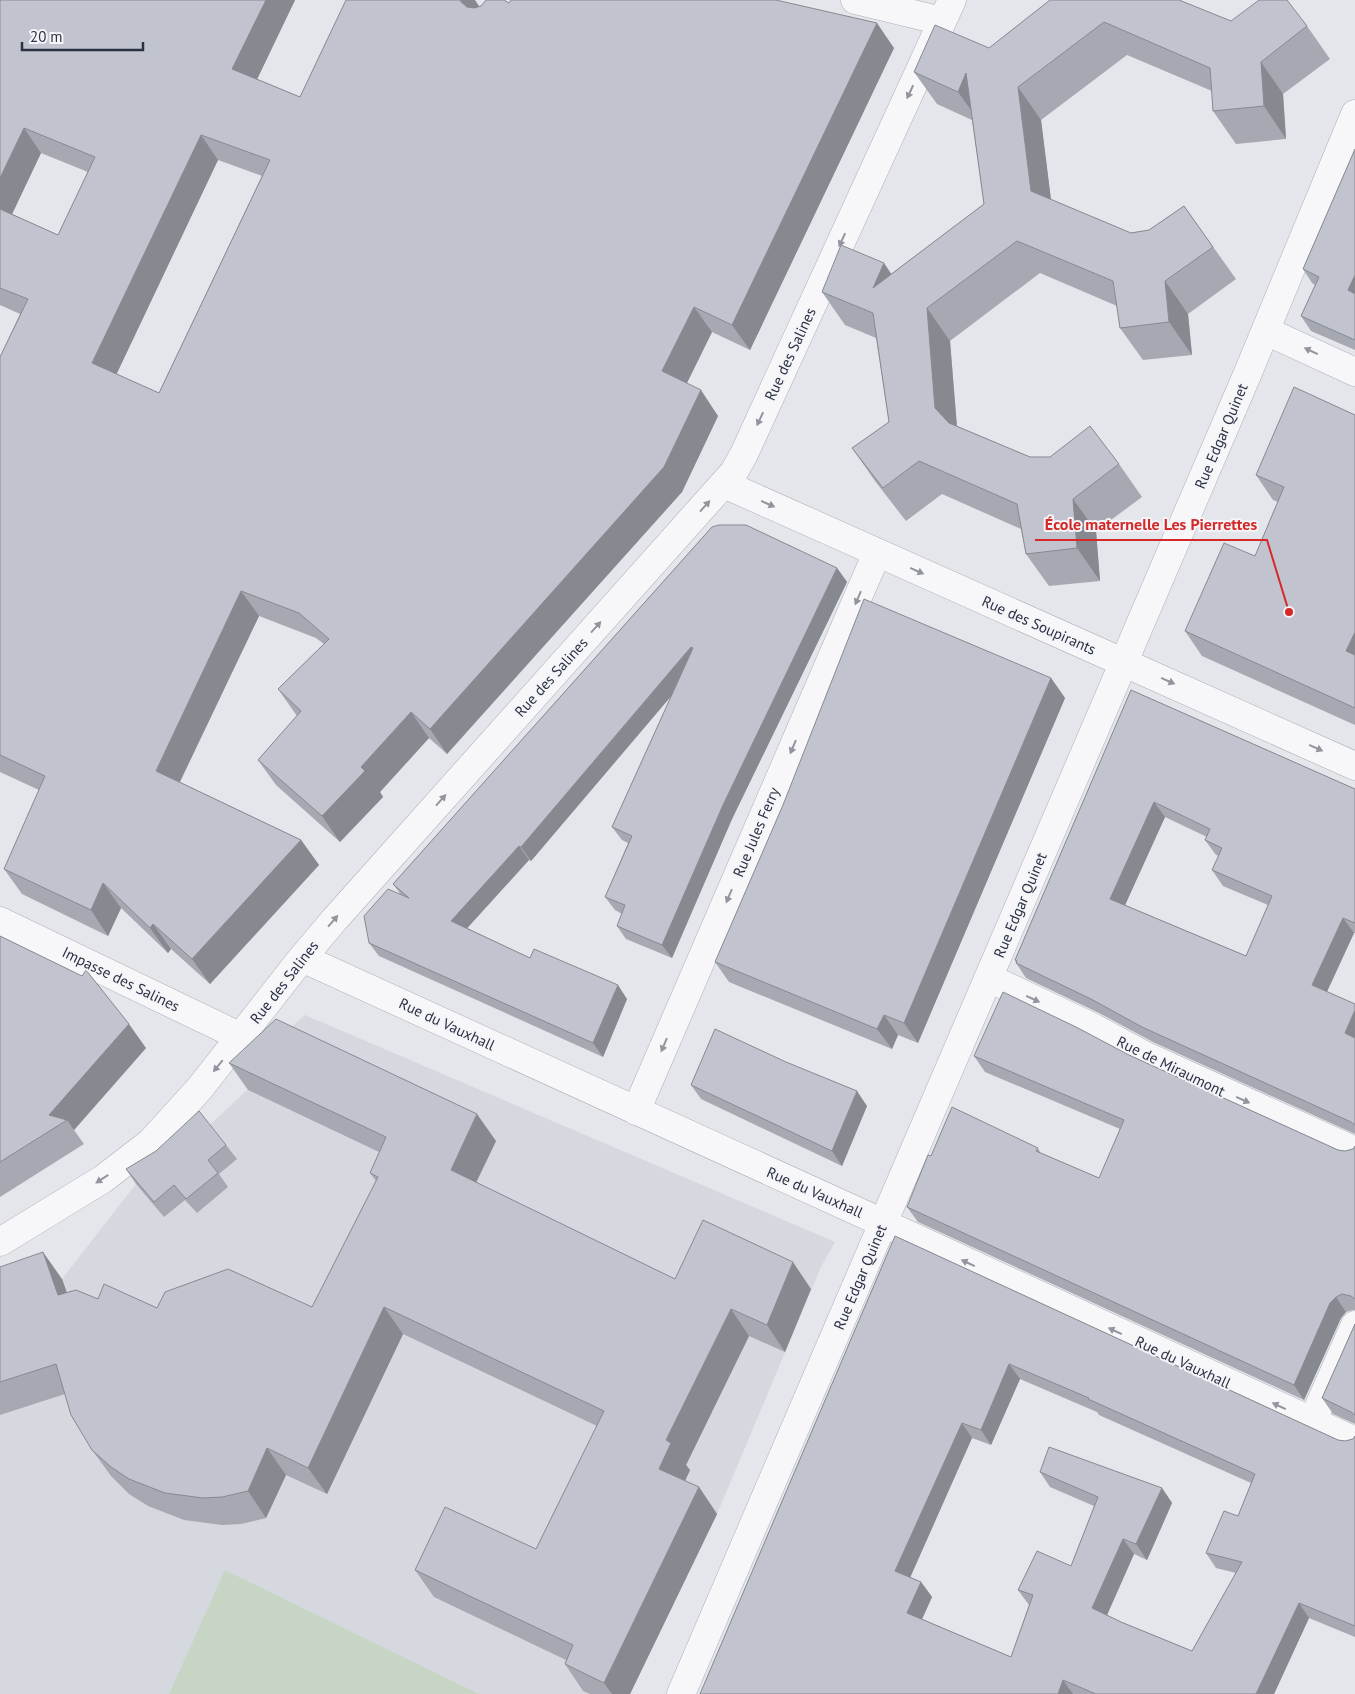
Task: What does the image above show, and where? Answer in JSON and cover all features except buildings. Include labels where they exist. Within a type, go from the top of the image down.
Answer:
[{"type":"street","points":[[854,0],[947,11]]},
{"type":"street","name":"Rue des Salines","points":[[0,1242],[103,1179],[139,1152],[175,1117],[302,958],[348,904],[734,472],[744,454],[947,11]]},
{"type":"street","name":"Rue Edgar Quinet","points":[[681,1694],[1266,330],[1355,114]]},
{"type":"street","points":[[1266,330],[1355,372]]},
{"type":"street","name":"Rue des Soupirants","points":[[724,484],[1123,663],[1162,678],[1355,766]]},
{"type":"street","name":"Rue Jules Ferry","points":[[636,1111],[877,553]]},
{"type":"street","name":"Impasse des Salines","points":[[0,921],[241,1036]]},
{"type":"street","name":"Rue du Vauxhall","points":[[302,958],[1355,1441]]},
{"type":"street","name":"Rue de Miraumont","points":[[989,978],[1102,1032],[1146,1056],[1355,1150]]},
{"type":"street","points":[[1312,1422],[1355,1325]]},
{"type":"shaded area","points":[[305,1015],[835,1242],[821,1267],[717,1514],[630,1694],[0,1694],[0,1301],[62,1279],[136,1184],[166,1166],[247,1090],[262,1059],[278,1038]]},
{"type":"green space","points":[[225,1570],[239,1577],[479,1694],[169,1694]]},
{"type":"place","name":"École maternelle Les Pierrettes","points":[[1289,612]]}]
